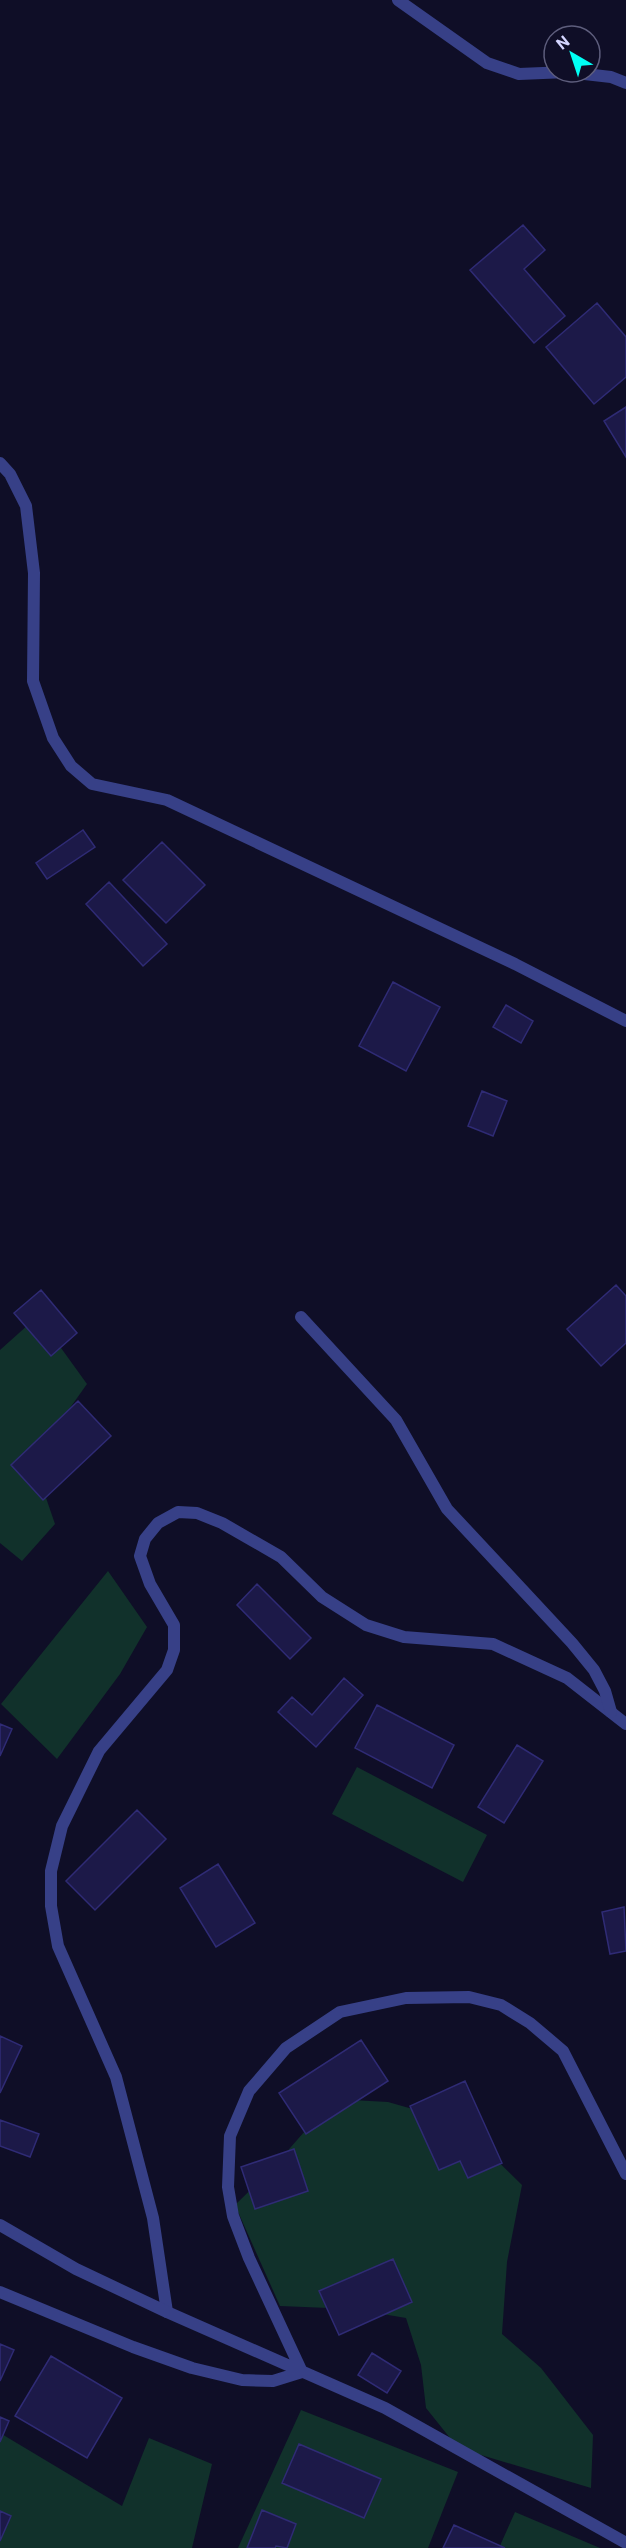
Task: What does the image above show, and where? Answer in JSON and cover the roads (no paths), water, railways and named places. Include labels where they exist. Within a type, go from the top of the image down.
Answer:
[{"type":"street","points":[[398,0],[487,63],[519,74],[567,72],[611,77],[626,83]]},
{"type":"street","points":[[0,464],[10,474],[26,506],[34,573],[33,681],[53,738],[71,766],[92,784],[167,800],[505,959],[626,1021]]},
{"type":"street","points":[[301,1317],[396,1420],[447,1509],[557,1626],[594,1670],[611,1712]]},
{"type":"street","points":[[167,2312],[153,2218],[116,2077],[58,1946],[51,1906],[51,1871],[62,1826],[99,1751],[167,1670],[174,1650],[174,1625],[150,1584],[140,1556],[145,1539],[158,1523],[177,1512],[197,1513],[222,1523],[281,1557],[322,1597],[366,1625],[404,1637],[493,1644],[567,1678],[626,1724]]},
{"type":"street","points":[[302,2372],[249,2258],[233,2216],[228,2187],[230,2136],[249,2091],[285,2048],[340,2012],[406,1998],[469,1997],[501,2005],[530,2023],[563,2052],[626,2174]]},
{"type":"street","points":[[0,2225],[76,2269],[167,2312],[385,2408],[626,2543]]},
{"type":"street","points":[[0,2292],[123,2343],[192,2368],[242,2380],[273,2381],[302,2372]]}]
